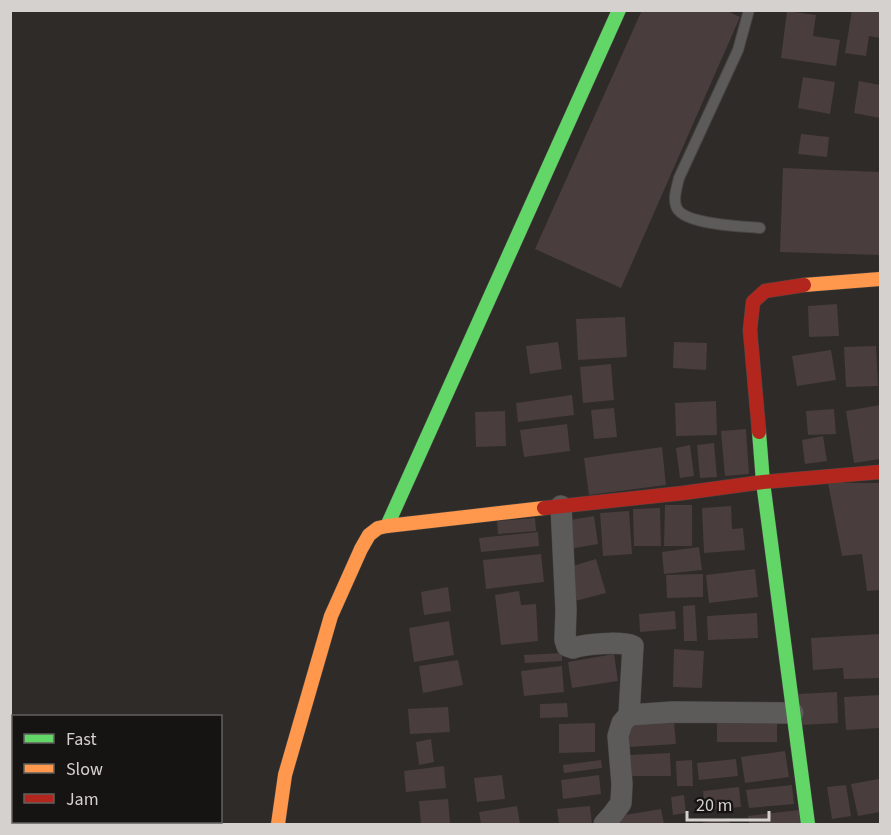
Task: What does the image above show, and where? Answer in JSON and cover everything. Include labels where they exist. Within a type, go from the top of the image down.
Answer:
[{"type":"street","points":[[387,526],[619,10]]},
{"type":"street","points":[[808,825],[763,482],[750,330],[753,302],[765,291],[808,284],[880,279]]},
{"type":"street","points":[[278,825],[285,776],[331,616],[360,549],[369,535],[378,528],[763,482],[880,472]]},
{"type":"street","points":[[561,506],[566,644],[570,648],[622,643],[633,646],[629,716]]},
{"type":"street","points":[[604,825],[621,803],[622,784],[618,736],[622,723],[629,716],[673,712],[793,713]]},
{"type":"lane","points":[[749,10],[738,50],[679,178],[675,193],[676,207],[681,214],[697,221],[760,228]]},
{"type":"building","points":[[642,10],[726,10],[740,17],[621,288],[535,249]]},
{"type":"building","points":[[852,10],[880,10],[880,38],[869,36],[866,56],[845,53]]},
{"type":"building","points":[[787,11],[816,15],[813,36],[840,40],[836,66],[781,58]]},
{"type":"building","points":[[803,77],[835,82],[830,114],[798,108]]},
{"type":"building","points":[[859,81],[880,85],[880,118],[854,113]]},
{"type":"building","points":[[801,134],[829,137],[827,157],[798,154]]},
{"type":"building","points":[[783,168],[880,172],[880,255],[780,252]]},
{"type":"building","points":[[837,304],[839,336],[809,337],[808,306]]},
{"type":"building","points":[[625,317],[627,357],[578,360],[576,319]]},
{"type":"building","points":[[558,342],[562,369],[530,374],[526,346]]},
{"type":"building","points":[[674,342],[707,343],[706,370],[673,368]]},
{"type":"building","points":[[876,346],[878,386],[846,387],[844,347]]},
{"type":"building","points":[[831,350],[836,380],[797,386],[792,356]]},
{"type":"building","points":[[611,364],[614,400],[583,403],[580,367]]},
{"type":"building","points":[[572,395],[574,415],[518,422],[516,403]]},
{"type":"building","points":[[716,401],[717,435],[676,436],[675,403]]},
{"type":"building","points":[[880,405],[880,459],[854,463],[846,411]]},
{"type":"building","points":[[614,408],[617,437],[594,439],[591,410]]},
{"type":"building","points":[[834,409],[836,434],[808,435],[806,411]]},
{"type":"building","points":[[505,411],[506,446],[476,447],[475,412]]},
{"type":"building","points":[[567,424],[570,451],[524,457],[520,430]]},
{"type":"building","points":[[746,429],[749,474],[725,476],[721,431]]},
{"type":"building","points":[[823,436],[827,461],[805,464],[802,440]]},
{"type":"building","points":[[714,443],[717,477],[700,478],[697,445]]},
{"type":"building","points":[[690,445],[694,476],[680,478],[676,448]]},
{"type":"building","points":[[662,447],[666,485],[589,495],[584,458]]},
{"type":"building","points":[[828,483],[880,483],[880,590],[867,591],[862,554],[842,556]]},
{"type":"building","points":[[665,505],[692,505],[692,546],[664,546]]},
{"type":"building","points":[[731,506],[732,529],[743,528],[745,550],[704,553],[702,508]]},
{"type":"building","points":[[660,508],[661,546],[634,546],[633,509]]},
{"type":"building","points":[[629,511],[632,554],[603,556],[600,513]]},
{"type":"building","points":[[594,516],[598,544],[569,549],[564,521]]},
{"type":"building","points":[[535,518],[536,531],[498,534],[497,521]]},
{"type":"building","points":[[538,532],[539,546],[481,552],[479,538]]},
{"type":"building","points":[[699,547],[702,570],[664,574],[662,552]]},
{"type":"building","points":[[541,554],[544,582],[486,589],[483,560]]},
{"type":"building","points":[[596,559],[606,593],[575,601],[566,568]]},
{"type":"building","points":[[755,569],[758,597],[709,603],[706,575]]},
{"type":"building","points":[[703,574],[703,597],[667,598],[666,575]]},
{"type":"building","points":[[448,587],[451,611],[424,615],[421,592]]},
{"type":"building","points":[[519,591],[521,605],[536,604],[538,641],[501,645],[495,595]]},
{"type":"building","points":[[695,605],[697,641],[684,641],[683,606]]},
{"type":"building","points":[[675,611],[676,629],[640,632],[639,614]]},
{"type":"building","points":[[757,613],[758,638],[708,640],[707,616]]},
{"type":"building","points":[[449,621],[454,655],[414,662],[409,628]]},
{"type":"building","points":[[880,634],[880,678],[844,679],[843,668],[813,670],[811,638]]},
{"type":"building","points":[[674,649],[704,651],[702,688],[673,687]]},
{"type":"building","points":[[562,653],[562,661],[525,663],[524,655]]},
{"type":"building","points":[[614,654],[618,681],[572,688],[568,662]]},
{"type":"building","points":[[458,660],[463,685],[423,693],[419,666]]},
{"type":"building","points":[[562,666],[564,692],[524,696],[521,671]]},
{"type":"building","points":[[837,692],[838,723],[800,725],[798,694]]},
{"type":"building","points":[[880,695],[880,728],[846,730],[844,697]]},
{"type":"building","points":[[567,703],[568,717],[540,718],[540,704]]},
{"type":"building","points":[[448,707],[450,732],[410,734],[408,709]]},
{"type":"building","points":[[777,717],[777,742],[717,742],[717,718]]},
{"type":"building","points":[[674,722],[676,744],[629,747],[627,725]]},
{"type":"building","points":[[595,723],[595,752],[559,753],[559,724]]},
{"type":"building","points":[[431,739],[434,762],[419,765],[416,742]]},
{"type":"building","points":[[785,751],[789,777],[745,783],[741,757]]},
{"type":"building","points":[[670,753],[671,776],[629,776],[629,755]]},
{"type":"building","points":[[736,759],[738,776],[699,780],[697,763]]},
{"type":"building","points":[[601,760],[602,768],[564,773],[563,765]]},
{"type":"building","points":[[692,760],[693,786],[677,786],[676,761]]},
{"type":"building","points":[[444,766],[446,788],[406,792],[404,771]]},
{"type":"building","points":[[502,775],[505,799],[477,802],[474,778]]},
{"type":"building","points":[[599,775],[601,794],[563,799],[561,780]]},
{"type":"building","points":[[879,779],[880,812],[858,816],[851,784]]},
{"type":"building","points":[[792,785],[794,804],[749,808],[746,790]]},
{"type":"building","points":[[846,785],[851,816],[832,819],[827,787]]},
{"type":"building","points":[[739,787],[741,807],[705,810],[703,791]]},
{"type":"building","points":[[684,795],[686,813],[673,815],[671,797]]},
{"type":"building","points":[[448,799],[450,823],[421,824],[419,801]]},
{"type":"building","points":[[517,806],[520,824],[481,824],[479,812]]},
{"type":"building","points":[[590,806],[592,824],[559,824],[557,809]]},
{"type":"building","points":[[661,809],[664,824],[614,824],[613,817]]},
{"type":"building","points":[[799,810],[801,824],[749,824],[748,816]]},
{"type":"building","points":[[729,818],[730,824],[700,824],[700,823]]},
{"type":"traffic: fast","points":[[387,526],[619,10]]},
{"type":"traffic: fast","points":[[759,432],[763,482],[808,824]]},
{"type":"traffic: slow","points":[[804,285],[880,279]]},
{"type":"traffic: slow","points":[[278,824],[285,775],[331,616],[369,535],[378,528],[387,526],[544,508]]},
{"type":"traffic: jam","points":[[759,432],[750,330],[753,302],[765,291],[804,285]]},
{"type":"traffic: jam","points":[[544,508],[763,482],[880,472]]}]
